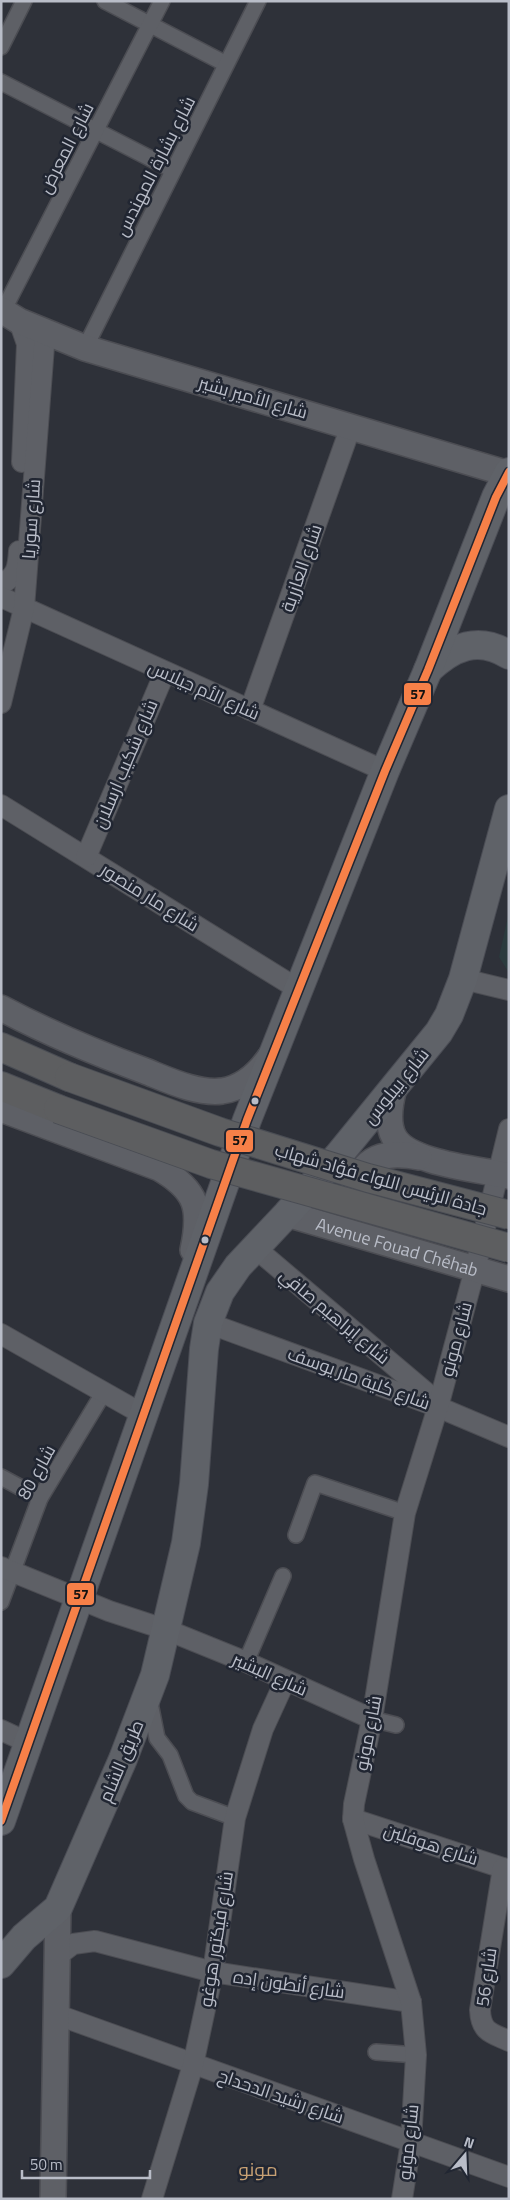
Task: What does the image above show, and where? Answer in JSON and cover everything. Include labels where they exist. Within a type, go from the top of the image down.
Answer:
[{"type":"highway","name":"جادة الرئيس اللواء فؤاد شهاب","points":[[1,1047],[69,1077],[220,1132],[368,1178],[509,1215]]},
{"type":"highway","name":"جادة الرئيس اللواء فؤاد شهاب","points":[[1,1086],[58,1110],[211,1164],[509,1248]]},
{"type":"main road","points":[[1,1821],[272,1055],[496,497],[508,473]]},
{"type":"main road","points":[[428,670],[448,653],[467,646],[485,646],[509,655]]},
{"type":"main road","name":"شارع بيبلوس","points":[[208,1323],[220,1292],[228,1278],[356,1135],[440,1032],[450,1015],[463,979],[508,819]]},
{"type":"main road","name":"طريق الشام","points":[[58,1908],[148,1694],[167,1630],[192,1511],[202,1363],[208,1323]]},
{"type":"main road","points":[[1,1964],[24,1937],[58,1908]]},
{"type":"street","points":[[1,47],[24,1]]},
{"type":"street","points":[[105,1],[226,64]]},
{"type":"street","name":"شارع المعرض","points":[[8,314],[96,130],[162,1]]},
{"type":"street","name":"شارع بشارة المهندس","points":[[85,348],[258,1]]},
{"type":"street","points":[[1,82],[174,170]]},
{"type":"street","name":"شارع الأمير بشير","points":[[8,314],[45,333],[85,348],[508,473]]},
{"type":"street","name":"شارع سوريا","points":[[1,584],[13,577],[18,567],[27,344],[8,314]]},
{"type":"street","name":"شارع سوريا","points":[[1,703],[24,608],[45,333]]},
{"type":"street","name":"شارع العازرية","points":[[250,710],[351,426]]},
{"type":"street","name":"شارع الأم جيلاس","points":[[1,597],[385,771]]},
{"type":"street","name":"شارع شكيب ارسلان","points":[[86,857],[165,672]]},
{"type":"street","name":"شارع مار منصور","points":[[1,805],[298,989]]},
{"type":"street","points":[[463,979],[509,990]]},
{"type":"street","points":[[1,1008],[49,1032],[129,1065],[195,1088],[222,1091],[240,1085],[258,1073],[272,1055]]},
{"type":"street","points":[[97,1146],[126,1138],[138,1120],[141,1109],[141,1091],[129,1065]]},
{"type":"street","points":[[394,1088],[390,1102],[389,1119],[394,1137],[400,1145],[422,1158]]},
{"type":"street","points":[[1,1109],[159,1168],[174,1176],[191,1194],[199,1219],[181,1310]]},
{"type":"street","name":"شارع مونو","points":[[402,2199],[411,2142],[416,2056],[411,2002],[353,1819],[354,1804],[372,1719],[405,1513],[439,1405],[475,1269],[503,1175],[509,1130]]},
{"type":"street","points":[[387,1244],[364,1224],[355,1209],[353,1192],[358,1175],[369,1162],[385,1155],[402,1154],[503,1175]]},
{"type":"street","name":"Avenue Fouad Chéhab","points":[[287,1214],[509,1279]]},
{"type":"street","name":"شارع إبراهيم صافي","points":[[254,1247],[439,1405]]},
{"type":"street","name":"شارع كلية مار يوسف","points":[[208,1323],[439,1405],[509,1437]]},
{"type":"street","points":[[1,1334],[144,1415]]},
{"type":"street","name":"شارع 80","points":[[1,1602],[6,1569],[40,1498],[104,1392]]},
{"type":"street","points":[[1,1477],[40,1498]]},
{"type":"street","points":[[296,1535],[315,1484],[405,1513]]},
{"type":"street","name":"شارع البشير","points":[[6,1569],[246,1662],[372,1719]]},
{"type":"street","points":[[246,1662],[283,1576]]},
{"type":"street","name":"شارع فيكتور هوغو","points":[[152,2199],[193,2065],[213,1972],[235,1818],[264,1729],[285,1681]]},
{"type":"street","points":[[148,1694],[157,1738],[170,1755],[186,1796],[192,1802],[235,1818]]},
{"type":"street","points":[[372,1719],[396,1724]]},
{"type":"street","points":[[1,1730],[28,1743]]},
{"type":"street","name":"شارع هوفلين","points":[[353,1819],[506,1869]]},
{"type":"street","name":"شارع 56","points":[[506,1869],[480,2015],[484,2026],[490,2032],[509,2041]]},
{"type":"street","name":"طريق الشام","points":[[53,2199],[58,1908]]},
{"type":"street","name":"شارع أنطون إده","points":[[56,1958],[73,1944],[95,1940],[213,1972],[411,2002]]},
{"type":"street","name":"شارع رشيد الدحداح","points":[[55,2014],[411,2142],[508,2171]]},
{"type":"street","points":[[376,2052],[416,2056]]},
{"type":"shaded area","points":[[509,912],[509,973],[499,957]]},
{"type":"transit line","name":"57","points":[[1,1821],[247,1120],[385,771],[428,670],[496,497],[509,472]]},
{"type":"district","name":"مونو","points":[[258,2168]]}]
